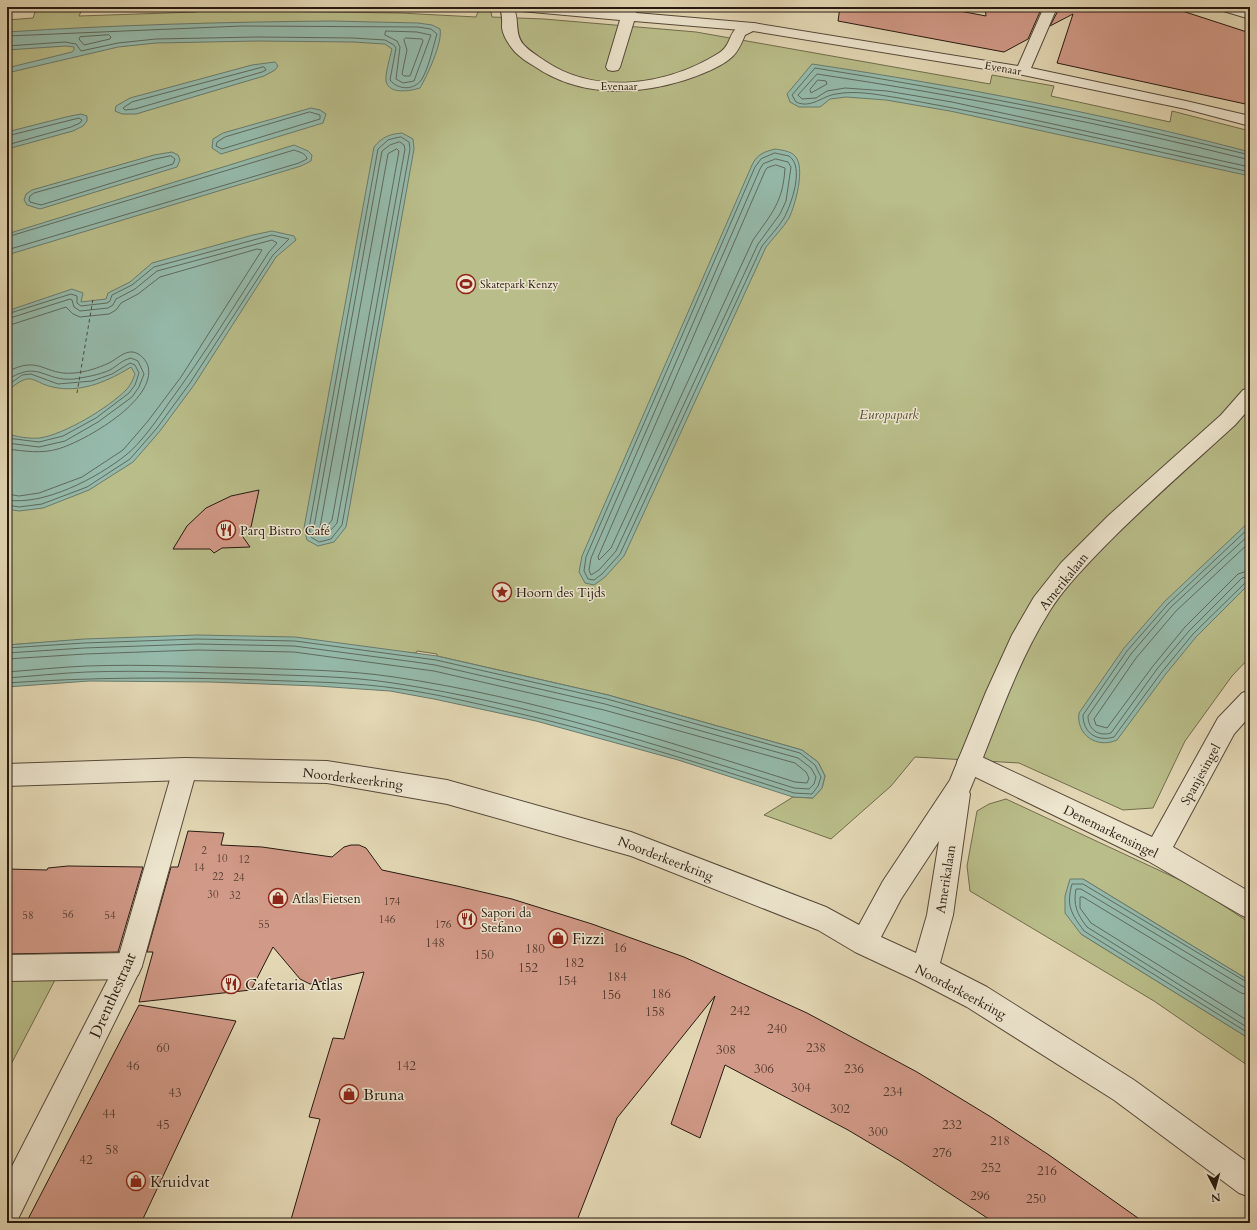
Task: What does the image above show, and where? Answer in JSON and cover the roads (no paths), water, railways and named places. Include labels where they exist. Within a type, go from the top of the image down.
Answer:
[{"type":"street","name":"Evenaar","points":[[506,7],[509,11],[510,32],[520,49],[541,66],[566,78],[586,84],[607,87],[627,87],[652,84],[687,75],[712,64],[730,52],[740,30],[747,27],[753,27]]},
{"type":"street","name":"Evenaar","points":[[521,7],[630,12],[753,27],[1023,71],[1186,105],[1250,121]]},
{"type":"street","points":[[1225,7],[1250,15]]},
{"type":"street","points":[[1023,71],[1050,8]]},
{"type":"street","points":[[613,67],[630,12]]},
{"type":"street","name":"Amerikalaan","points":[[864,944],[892,890],[959,787],[994,699],[1020,642],[1042,604],[1069,569],[1115,522],[1228,420],[1250,395]]},
{"type":"street","name":"Amerikalaan","points":[[1228,420],[1250,406]]},
{"type":"street","name":"Spanjesingel","points":[[1157,852],[1226,726],[1250,700]]},
{"type":"street","name":"Denemarkensingel","points":[[969,762],[1157,852],[1250,906]]},
{"type":"street","name":"Noorderkeerkring","points":[[7,775],[185,769],[328,772],[447,792],[631,844],[826,920],[864,944],[925,970],[997,1009],[1117,1086],[1250,1182]]},
{"type":"street","name":"Drenthestraat","points":[[7,1208],[129,966],[185,769]]},
{"type":"street","name":"Amerikalaan","points":[[925,970],[940,915],[959,787]]},
{"type":"street","points":[[7,968],[129,966]]},
{"type":"water","points":[[331,21],[418,23],[432,25],[440,29],[437,50],[420,88],[400,91],[391,88],[388,85],[386,78],[392,49],[385,44],[353,42],[258,41],[156,43],[118,47],[7,73],[7,68],[72,52],[74,47],[66,46],[7,50],[7,32],[169,24]]},
{"type":"water","points":[[275,62],[278,66],[275,70],[264,76],[136,114],[122,114],[115,111],[116,106],[130,98],[252,65]]},
{"type":"water","points":[[812,64],[977,91],[1086,113],[1196,138],[1250,152],[1250,176],[950,111],[886,100],[846,97],[830,99],[820,107],[799,107],[790,102],[787,94]]},
{"type":"water","points":[[311,108],[320,110],[326,114],[323,123],[221,154],[212,148],[213,139],[223,133]]},
{"type":"water","points":[[81,114],[87,116],[87,121],[83,126],[73,131],[7,149],[7,132]]},
{"type":"water","points":[[402,133],[413,139],[414,149],[346,527],[334,542],[318,546],[307,540],[304,528],[374,147],[386,137]]},
{"type":"water","points":[[294,145],[308,151],[312,155],[311,161],[301,166],[7,255],[7,234]]},
{"type":"water","points":[[775,149],[786,151],[795,156],[800,169],[800,177],[794,205],[789,218],[766,247],[624,556],[605,577],[594,585],[585,583],[579,572],[582,556],[752,165],[756,158],[761,154]]},
{"type":"water","points":[[172,152],[178,155],[180,160],[177,167],[40,209],[27,205],[24,200],[26,194],[32,190],[154,155]]},
{"type":"water","points":[[272,231],[294,236],[296,240],[276,257],[194,385],[160,431],[133,462],[89,490],[43,508],[19,511],[7,509],[7,433],[18,437],[40,438],[50,436],[73,426],[108,405],[118,397],[132,382],[135,374],[131,367],[96,384],[87,387],[68,389],[49,386],[32,379],[28,379],[16,384],[7,391],[7,311],[72,289],[83,293],[81,302],[106,299],[108,293],[130,282],[152,263]]},
{"type":"water","points":[[1250,521],[1250,583],[1196,637],[1165,675],[1117,740],[1102,743],[1089,738],[1084,734],[1081,728],[1079,713],[1124,648],[1165,601]]},
{"type":"water","points":[[197,635],[295,637],[437,656],[608,695],[802,750],[818,762],[825,776],[822,788],[813,798],[793,797],[678,760],[536,721],[390,691],[317,686],[210,682],[89,681],[7,687],[7,645],[84,639]]},
{"type":"water","points":[[1070,879],[1083,879],[1250,981],[1250,1039],[1081,934],[1065,913],[1065,896]]},
{"type":"place","name":"Skatepark Kenzy","points":[[466,284]]},
{"type":"place","name":"Parq Bistro Café","points":[[226,530]]},
{"type":"place","name":"Hoorn des Tijds","points":[[502,592]]},
{"type":"place","name":"Atlas Fietsen","points":[[278,898]]},
{"type":"place","name":"Sapori da Stefano","points":[[467,919]]},
{"type":"place","name":"Fizzi","points":[[558,938]]},
{"type":"place","name":"Cafetaria Atlas","points":[[231,984]]},
{"type":"place","name":"Bruna","points":[[349,1094]]},
{"type":"place","name":"Kruidvat","points":[[136,1181]]},
{"type":"park label","name":"Europapark","points":[[889,414]]}]
